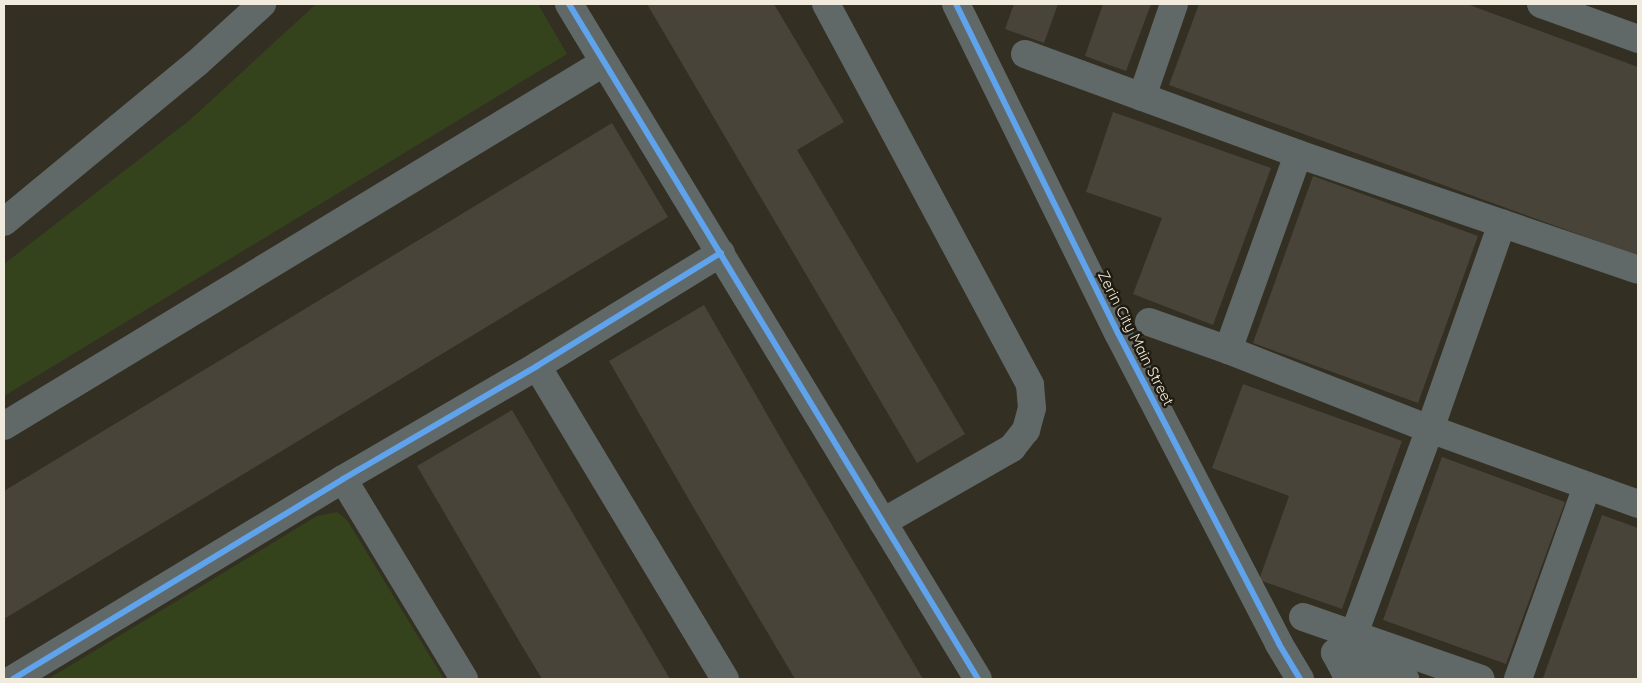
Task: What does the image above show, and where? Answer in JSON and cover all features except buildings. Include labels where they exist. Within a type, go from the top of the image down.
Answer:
[{"type":"street","points":[[4,222],[197,63],[262,4]]},
{"type":"street","points":[[569,4],[978,679]]},
{"type":"street","points":[[826,4],[1030,385],[1032,408],[1026,430],[1012,448],[883,522]]},
{"type":"street","name":"Zerin City Main Street","points":[[956,4],[1118,333],[1300,679]]},
{"type":"street","points":[[1142,97],[1174,4]]},
{"type":"street","points":[[1541,4],[1577,10],[1638,39]]},
{"type":"street","points":[[1025,54],[1298,154],[1638,270]]},
{"type":"street","points":[[4,426],[603,63]]},
{"type":"street","points":[[1228,350],[1298,154]]},
{"type":"street","points":[[1354,634],[1430,429],[1502,223]]},
{"type":"street","points":[[13,679],[344,479],[537,366],[721,253]]},
{"type":"street","points":[[1149,322],[1228,350],[1430,429],[1638,504]]},
{"type":"street","points":[[537,366],[725,679]]},
{"type":"street","points":[[344,479],[464,679]]},
{"type":"street","points":[[1518,679],[1587,486]]},
{"type":"street","points":[[1304,617],[1481,679]]},
{"type":"street","points":[[1349,679],[1335,653],[1405,679]]},
{"type":"green space","points":[[316,4],[538,4],[567,54],[4,396],[4,264],[190,120]]},
{"type":"green space","points":[[337,512],[347,520],[444,679],[48,679],[317,516]]},
{"type":"cycle path","points":[[569,4],[978,679]]},
{"type":"cycle path","points":[[956,4],[1118,333],[1279,644],[1300,679]]},
{"type":"cycle path","points":[[13,679],[343,479],[537,366],[721,253]]}]
